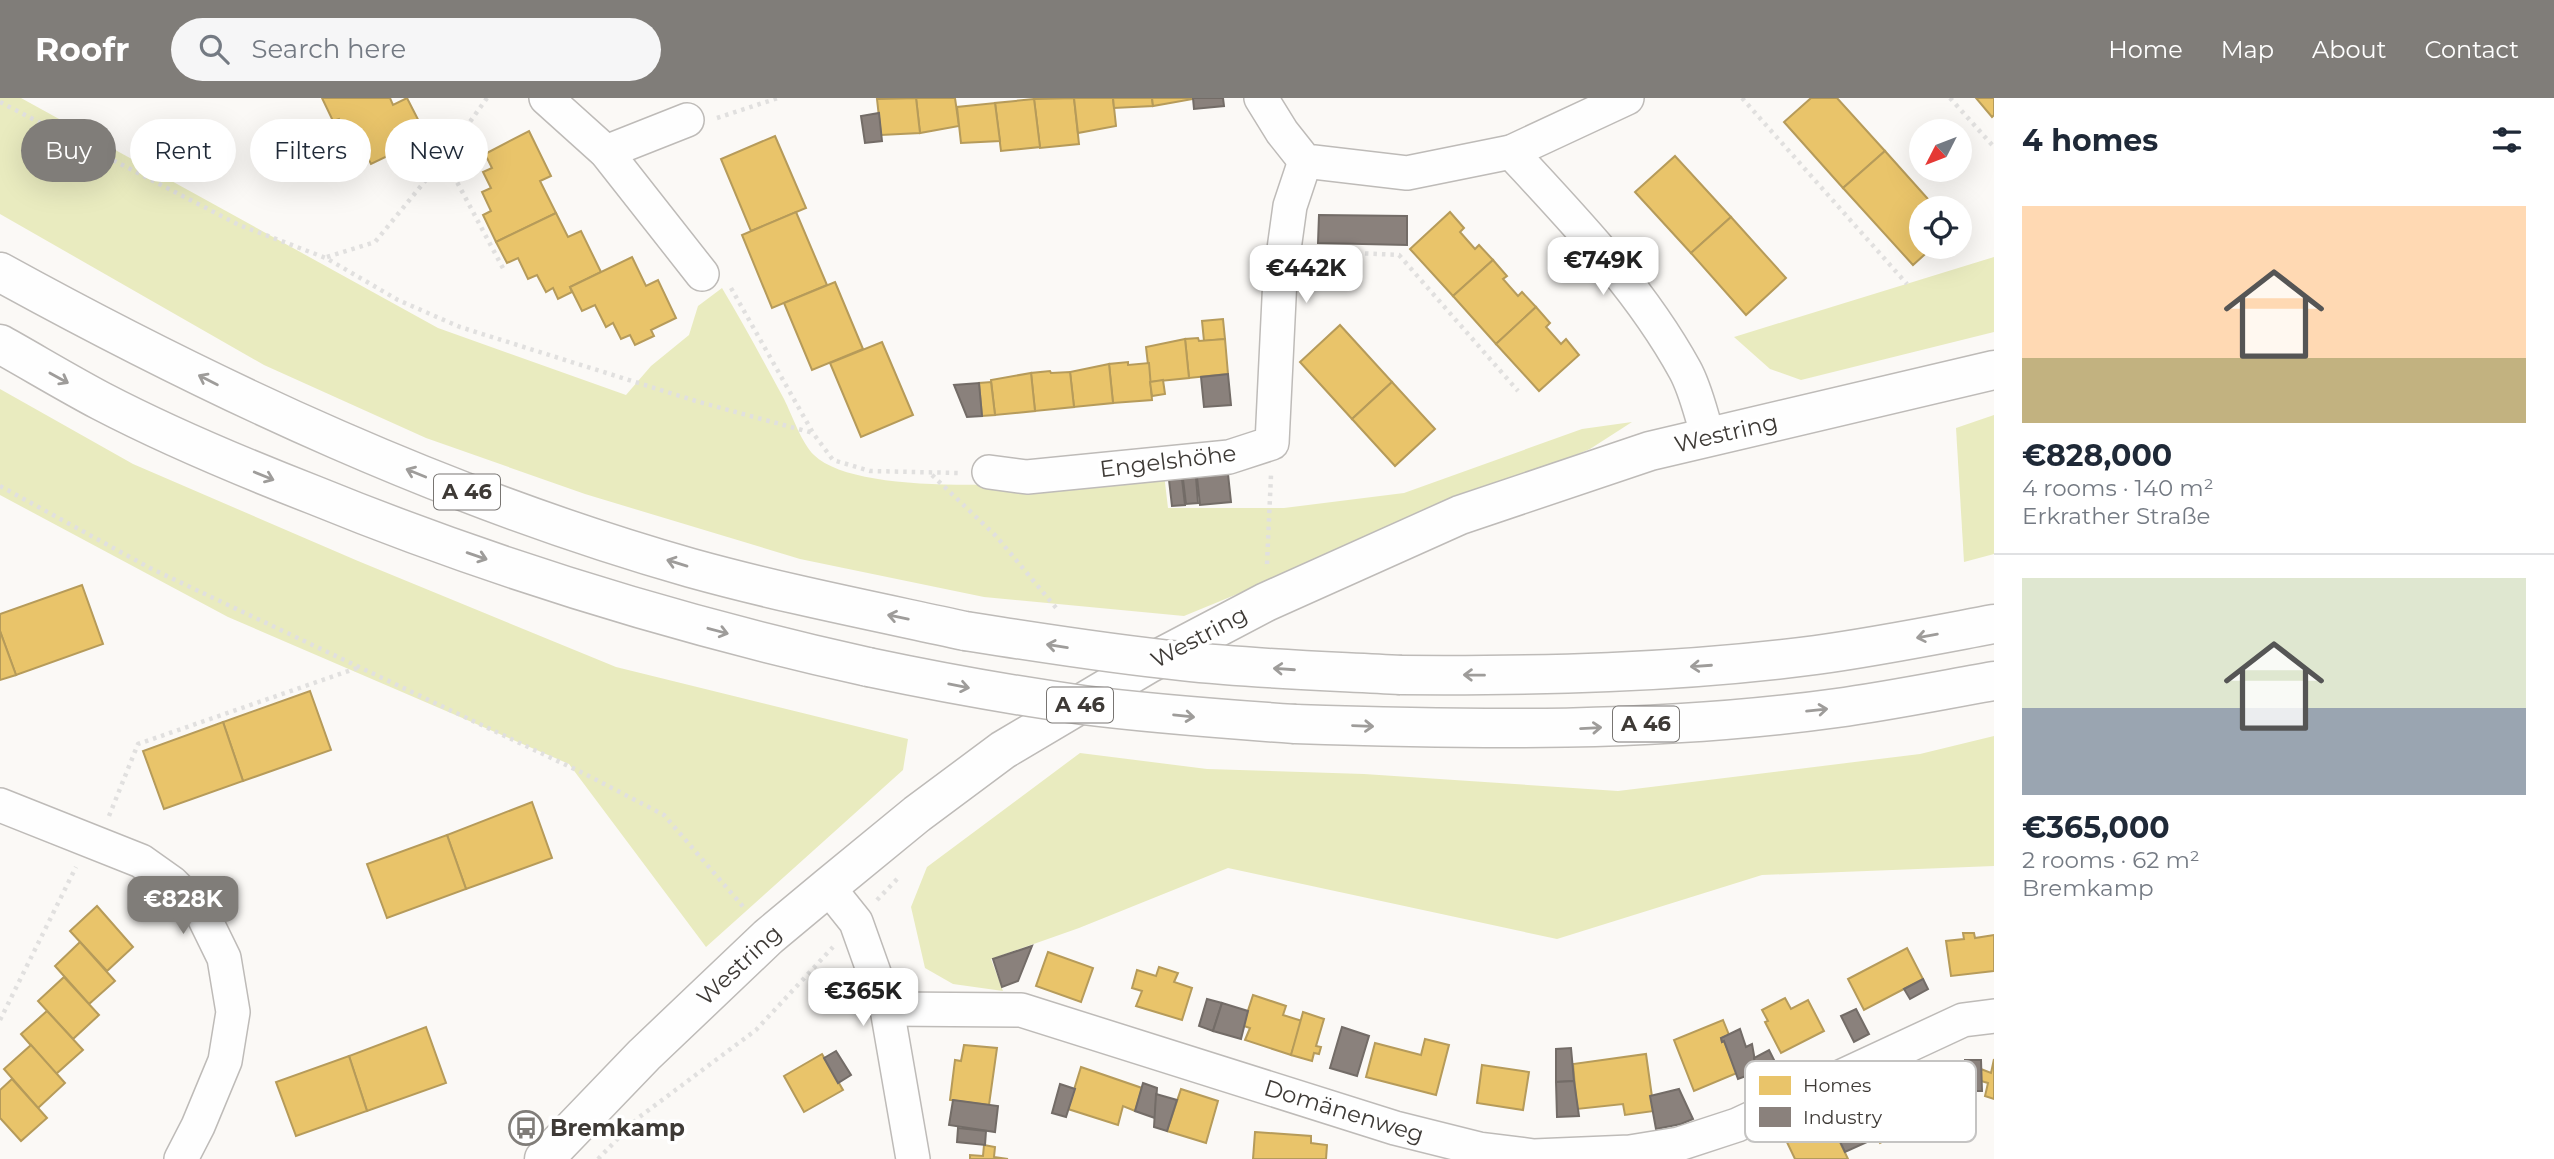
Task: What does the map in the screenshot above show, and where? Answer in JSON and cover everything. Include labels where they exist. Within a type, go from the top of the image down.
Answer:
[{"type":"main road","name":"A 46","points":[[0,272],[86,320],[253,403],[430,479],[576,532],[691,568],[807,598],[965,631],[1182,661],[1291,670],[1498,676],[1707,666],[1816,655],[1994,624]]},
{"type":"main road","name":"A 46","points":[[0,344],[102,402],[211,453],[401,531],[554,583],[670,618],[792,650],[975,689],[1190,717],[1433,729],[1568,729],[1703,721],[1837,708],[1994,681]]},
{"type":"main road","name":"Westring","points":[[544,1159],[644,1055],[768,937],[917,814],[1003,750],[1148,664],[1266,602],[1460,515],[1650,451],[1994,370]]},
{"type":"street","points":[[546,98],[606,152],[702,274]]},
{"type":"street","points":[[1261,98],[1282,132],[1305,161],[1407,173],[1511,152],[1627,98]]},
{"type":"street","points":[[606,152],[698,121]]},
{"type":"street","points":[[1511,152],[1593,241],[1643,303],[1687,372],[1709,436]]},
{"type":"street","points":[[1272,443],[1280,278],[1290,206],[1305,161]]},
{"type":"street","name":"Engelshöhe","points":[[989,472],[1027,477],[1229,457],[1272,443]]},
{"type":"street","points":[[0,805],[141,861],[172,883],[202,913],[224,958],[233,1012],[225,1061],[181,1159]]},
{"type":"street","points":[[828,887],[856,922],[887,1009],[913,1159]]},
{"type":"street","name":"Domänenweg","points":[[887,1009],[1021,1010],[1395,1128],[1479,1149],[1534,1156],[1630,1152],[1679,1144],[1745,1121]]},
{"type":"street","name":"Domänenweg","points":[[1875,1061],[1963,1020],[1994,1016]]},
{"type":"path","points":[[472,119],[487,98]]},
{"type":"path","points":[[698,121],[778,98]]},
{"type":"path","points":[[1742,98],[1907,284]]},
{"type":"path","points":[[1950,98],[1994,147]]},
{"type":"path","points":[[0,102],[239,225],[327,258],[398,300],[460,327],[699,402],[813,433]]},
{"type":"path","points":[[327,258],[375,242],[425,182]]},
{"type":"path","points":[[457,182],[505,272]]},
{"type":"path","points":[[1285,249],[1399,255],[1518,391]]},
{"type":"path","points":[[702,274],[732,289],[813,433],[832,460],[870,471],[931,474],[989,472]]},
{"type":"path","points":[[1266,602],[1272,443]]},
{"type":"path","points":[[0,486],[150,568],[583,773],[664,815],[746,910]]},
{"type":"path","points":[[0,1020],[94,841],[138,744],[360,667]]},
{"type":"green space","points":[[0,98],[21,98],[59,119],[21,119],[21,182],[116,182],[116,150],[130,158],[130,182],[173,182],[438,328],[626,395],[651,366],[689,335],[698,306],[722,288],[784,399],[801,437],[814,455],[840,470],[880,479],[928,484],[981,485],[1164,474],[1168,508],[1284,508],[1404,493],[1582,429],[1632,422],[1590,449],[1184,616],[984,597],[800,559],[585,494],[426,438],[264,365],[0,214]]},
{"type":"green space","points":[[1994,257],[1994,332],[1801,380],[1770,369],[1734,337]]},
{"type":"green space","points":[[0,389],[133,464],[358,561],[616,667],[908,739],[903,770],[706,947],[569,764],[228,617],[0,495]]},
{"type":"green space","points":[[1994,415],[1994,554],[1964,562],[1956,428]]},
{"type":"green space","points":[[1994,736],[1994,866],[1762,875],[1557,939],[1228,868],[1079,928],[991,959],[1003,991],[953,984],[925,968],[911,907],[927,867],[1080,753],[1207,769],[1364,774],[1618,791],[1920,754]]},
{"type":"building: Homes","points":[[322,98],[390,98],[393,105],[407,98],[418,119],[385,119],[385,157],[371,164],[371,119],[332,119]]},
{"type":"building: Homes","points":[[916,98],[955,98],[959,126],[920,133]]},
{"type":"building: Homes","points":[[916,98],[920,133],[881,135],[877,99]]},
{"type":"building: Homes","points":[[1074,98],[1079,144],[1040,148],[1034,99]]},
{"type":"building: Homes","points":[[1074,98],[1113,98],[1116,126],[1078,133]]},
{"type":"building: Homes","points":[[1113,98],[1152,98],[1153,106],[1114,108]]},
{"type":"building: Homes","points":[[1152,98],[1193,98],[1193,99],[1153,106]]},
{"type":"building: Homes","points":[[1811,98],[1837,98],[1885,151],[1843,188],[1784,122]]},
{"type":"building: Homes","points":[[1976,98],[1994,98],[1992,117]]},
{"type":"building: Homes","points":[[1034,99],[1040,147],[1001,151],[995,103]]},
{"type":"building: Homes","points":[[995,103],[1000,141],[961,143],[957,107]]},
{"type":"building: Homes","points":[[529,131],[551,176],[540,181],[556,213],[496,242],[483,215],[491,211],[482,192],[491,188],[488,170],[492,168],[488,152]]},
{"type":"building: Homes","points":[[775,136],[806,208],[751,231],[721,159]]},
{"type":"building: Homes","points":[[1885,151],[1909,178],[1909,182],[1913,182],[1925,196],[1909,196],[1909,259],[1920,259],[1913,265],[1843,188]]},
{"type":"building: Homes","points":[[1675,156],[1731,217],[1691,253],[1635,192]]},
{"type":"building: Homes","points":[[796,212],[827,285],[772,308],[742,235]]},
{"type":"building: Homes","points":[[1450,212],[1464,228],[1460,232],[1475,249],[1479,245],[1493,260],[1453,296],[1410,249]]},
{"type":"building: Homes","points":[[556,213],[568,237],[581,231],[601,272],[570,287],[572,292],[558,299],[553,288],[546,292],[537,275],[528,279],[518,258],[507,263],[496,242]]},
{"type":"building: Homes","points":[[1731,217],[1786,278],[1746,315],[1691,253]]},
{"type":"building: Homes","points":[[632,257],[646,286],[658,280],[676,318],[651,330],[654,336],[635,345],[630,335],[621,339],[613,323],[606,327],[595,305],[582,311],[570,287]]},
{"type":"building: Homes","points":[[1493,260],[1507,276],[1503,279],[1518,296],[1522,292],[1536,307],[1496,344],[1453,296]]},
{"type":"building: Homes","points":[[835,282],[863,349],[812,370],[784,303]]},
{"type":"building: Homes","points":[[1536,307],[1550,323],[1546,327],[1561,344],[1566,339],[1579,355],[1539,391],[1496,344]]},
{"type":"building: Homes","points":[[1223,319],[1225,339],[1204,341],[1202,321]]},
{"type":"building: Homes","points":[[1340,325],[1392,382],[1352,419],[1300,362]]},
{"type":"building: Homes","points":[[1198,338],[1199,341],[1225,339],[1228,374],[1189,378],[1185,339]]},
{"type":"building: Homes","points":[[1185,339],[1189,378],[1150,382],[1146,347]]},
{"type":"building: Homes","points":[[882,342],[913,415],[861,437],[830,363]]},
{"type":"building: Homes","points":[[1128,362],[1128,365],[1149,363],[1152,400],[1113,403],[1109,364]]},
{"type":"building: Homes","points":[[1109,364],[1113,403],[1074,407],[1070,372]]},
{"type":"building: Homes","points":[[1070,372],[1074,407],[1035,411],[1031,373]]},
{"type":"building: Homes","points":[[1031,373],[1035,411],[995,415],[991,380]]},
{"type":"building: Homes","points":[[1163,380],[1165,394],[1152,396],[1150,382]]},
{"type":"building: Homes","points":[[991,382],[995,415],[982,416],[979,383]]},
{"type":"building: Homes","points":[[1392,382],[1435,429],[1395,466],[1352,419]]},
{"type":"building: Homes","points":[[82,585],[103,644],[16,675],[0,631],[0,614]]},
{"type":"building: Homes","points":[[0,631],[16,675],[0,680]]},
{"type":"building: Homes","points":[[310,691],[331,750],[243,781],[223,722]]},
{"type":"building: Homes","points":[[223,722],[243,781],[164,809],[143,751]]},
{"type":"building: Homes","points":[[532,802],[552,858],[466,889],[447,835]]},
{"type":"building: Homes","points":[[447,835],[466,889],[387,918],[367,864]]},
{"type":"building: Homes","points":[[97,906],[133,947],[107,971],[70,931]]},
{"type":"building: Homes","points":[[1963,933],[1974,933],[1975,938],[1994,935],[1994,971],[1951,976],[1946,941],[1964,939]]},
{"type":"building: Homes","points":[[80,942],[115,981],[89,1004],[55,966]]},
{"type":"building: Homes","points":[[1907,948],[1923,979],[1864,1010],[1848,979]]},
{"type":"building: Homes","points":[[1048,952],[1093,968],[1081,1002],[1036,986]]},
{"type":"building: Homes","points":[[1159,967],[1178,973],[1174,982],[1192,988],[1182,1020],[1136,1006],[1142,991],[1132,988],[1137,970],[1156,976]]},
{"type":"building: Homes","points":[[64,977],[99,1015],[73,1039],[38,1001]]},
{"type":"building: Homes","points":[[1253,995],[1286,1006],[1283,1015],[1302,1021],[1291,1055],[1245,1040],[1250,1028],[1244,1026],[1244,1023]]},
{"type":"building: Homes","points":[[1785,998],[1791,1009],[1808,1000],[1824,1031],[1781,1053],[1765,1022],[1768,1021],[1762,1010]]},
{"type":"building: Homes","points":[[47,1011],[83,1050],[56,1074],[21,1034]]},
{"type":"building: Homes","points":[[1303,1012],[1324,1019],[1316,1046],[1321,1047],[1319,1054],[1314,1053],[1312,1061],[1291,1055]]},
{"type":"building: Homes","points":[[1723,1020],[1729,1035],[1721,1038],[1722,1042],[1724,1041],[1737,1073],[1694,1091],[1674,1040]]},
{"type":"building: Homes","points":[[426,1027],[446,1083],[367,1111],[349,1056]]},
{"type":"building: Homes","points":[[1425,1039],[1449,1045],[1436,1095],[1366,1077],[1375,1043],[1421,1055]]},
{"type":"building: Homes","points":[[31,1045],[65,1083],[38,1108],[4,1069]]},
{"type":"building: Homes","points":[[964,1045],[997,1048],[989,1105],[950,1100],[955,1060],[961,1061]]},
{"type":"building: Homes","points":[[822,1054],[843,1090],[804,1112],[784,1076]]},
{"type":"building: Homes","points":[[1646,1054],[1654,1111],[1625,1115],[1623,1104],[1577,1109],[1573,1064]]},
{"type":"building: Homes","points":[[349,1056],[367,1111],[296,1136],[276,1082]]},
{"type":"building: Homes","points":[[1994,1059],[1994,1099],[1985,1096],[1988,1083],[1981,1081],[1981,1069],[1991,1073]]},
{"type":"building: Homes","points":[[1482,1065],[1529,1072],[1523,1110],[1477,1103]]},
{"type":"building: Homes","points":[[1081,1067],[1142,1088],[1135,1111],[1123,1106],[1118,1125],[1068,1109]]},
{"type":"building: Homes","points":[[12,1079],[47,1118],[21,1141],[0,1118],[0,1090]]},
{"type":"building: Homes","points":[[1181,1089],[1218,1101],[1206,1143],[1167,1131]]},
{"type":"building: Homes","points":[[1255,1132],[1311,1136],[1311,1143],[1327,1145],[1326,1159],[1253,1159]]},
{"type":"building: Homes","points":[[1787,1142],[1840,1142],[1848,1159],[1795,1159]]},
{"type":"building: Homes","points":[[984,1145],[995,1147],[994,1157],[1008,1159],[970,1159],[970,1155],[983,1156]]},
{"type":"building: Industry","points":[[1193,98],[1223,98],[1224,106],[1194,109]]},
{"type":"building: Industry","points":[[879,113],[882,141],[865,143],[861,116]]},
{"type":"building: Industry","points":[[1319,215],[1407,216],[1407,245],[1318,243]]},
{"type":"building: Industry","points":[[1228,374],[1231,405],[1204,407],[1201,377]]},
{"type":"building: Industry","points":[[979,383],[982,416],[967,417],[954,385]]},
{"type":"building: Industry","points":[[1228,474],[1231,502],[1200,505],[1197,477]]},
{"type":"building: Industry","points":[[1196,477],[1198,503],[1186,504],[1183,479]]},
{"type":"building: Industry","points":[[1182,479],[1185,505],[1172,506],[1169,480]]},
{"type":"building: Industry","points":[[1032,946],[1018,981],[1002,987],[993,959]]},
{"type":"building: Industry","points":[[1923,979],[1928,989],[1910,999],[1904,989]]},
{"type":"building: Industry","points":[[1207,999],[1222,1003],[1213,1031],[1199,1026]]},
{"type":"building: Industry","points":[[1222,1003],[1248,1011],[1241,1039],[1213,1031]]},
{"type":"building: Industry","points":[[1856,1009],[1869,1034],[1854,1042],[1841,1016]]},
{"type":"building: Industry","points":[[1342,1027],[1369,1036],[1357,1076],[1330,1068]]},
{"type":"building: Industry","points":[[1740,1029],[1746,1047],[1752,1044],[1755,1061],[1745,1061],[1745,1076],[1738,1079],[1721,1038]]},
{"type":"building: Industry","points":[[1571,1048],[1574,1081],[1556,1082],[1556,1049]]},
{"type":"building: Industry","points":[[1769,1050],[1774,1061],[1754,1061],[1754,1058]]},
{"type":"building: Industry","points":[[836,1051],[851,1075],[838,1083],[824,1058]]},
{"type":"building: Industry","points":[[1981,1060],[1982,1091],[1976,1091],[1976,1061],[1965,1061]]},
{"type":"building: Industry","points":[[1574,1081],[1579,1116],[1557,1117],[1556,1082]]},
{"type":"building: Industry","points":[[1143,1083],[1157,1088],[1155,1118],[1135,1111]]},
{"type":"building: Industry","points":[[1060,1084],[1075,1089],[1066,1117],[1052,1113]]},
{"type":"building: Industry","points":[[1679,1089],[1693,1119],[1656,1129],[1650,1096]]},
{"type":"building: Industry","points":[[1156,1094],[1177,1100],[1167,1131],[1154,1127]]},
{"type":"building: Industry","points":[[953,1100],[998,1106],[995,1132],[949,1125]]},
{"type":"building: Industry","points":[[958,1128],[986,1131],[985,1145],[957,1142]]},
{"type":"building: Industry","points":[[1840,1142],[1867,1142],[1845,1152]]},
{"type":"place","name":"Bremkamp","points":[[526,1128]]}]
